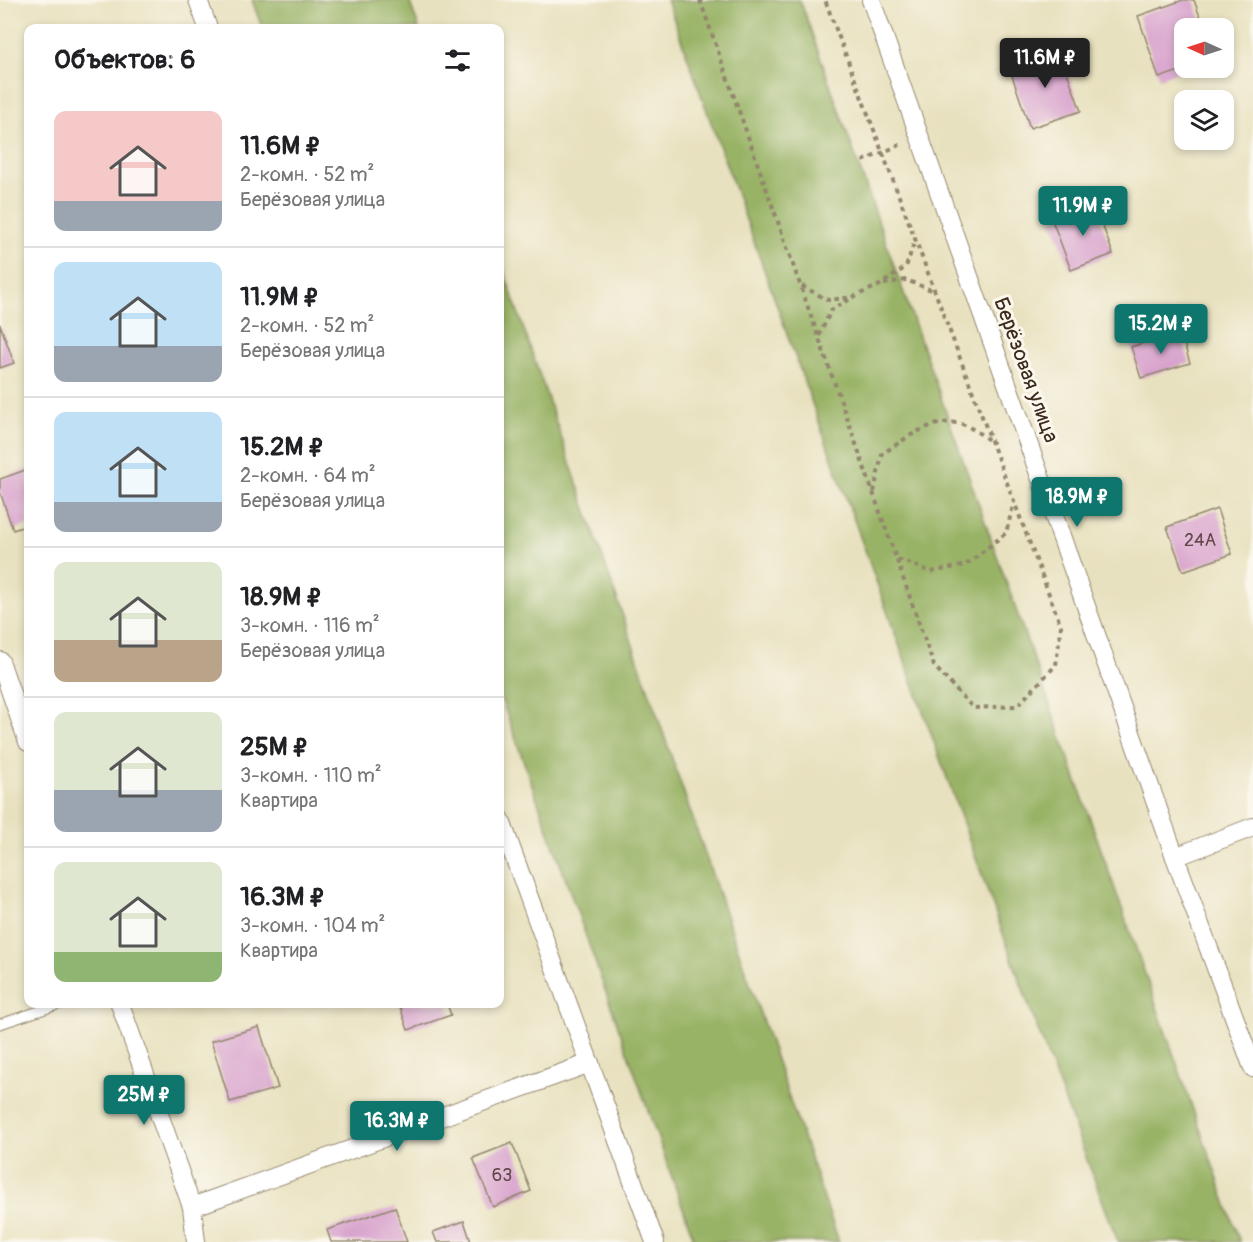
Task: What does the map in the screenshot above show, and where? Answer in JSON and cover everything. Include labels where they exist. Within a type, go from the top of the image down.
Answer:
[{"type":"street","points":[[198,0],[207,24]]},
{"type":"street","name":"Берёзовая улица","points":[[871,0],[1175,857],[1253,1068]]},
{"type":"street","points":[[0,661],[24,730]]},
{"type":"street","points":[[1175,857],[1253,827]]},
{"type":"street","points":[[504,829],[655,1242]]},
{"type":"street","points":[[121,1008],[192,1207],[196,1242]]},
{"type":"street","points":[[192,1207],[590,1063]]},
{"type":"lane","points":[[0,1024],[48,1008]]},
{"type":"path","points":[[700,0],[934,666],[973,708],[1017,706],[1056,665],[1061,626],[825,0]]},
{"type":"path","points":[[863,161],[920,137]]},
{"type":"path","points":[[819,337],[831,310],[880,285],[906,267],[915,240]]},
{"type":"path","points":[[880,285],[906,279],[935,292]]},
{"type":"path","points":[[801,286],[828,300],[853,297]]},
{"type":"path","points":[[874,493],[882,454],[916,431],[943,423],[965,425],[992,442]]},
{"type":"path","points":[[897,559],[931,572],[966,565],[1006,533],[1014,502]]},
{"type":"green space","points":[[252,0],[409,0],[418,24],[261,24]]},
{"type":"green space","points":[[667,0],[800,0],[1240,1242],[1118,1242],[1029,1006]]},
{"type":"green space","points":[[504,272],[839,1242],[695,1242],[504,706]]},
{"type":"building","points":[[1183,0],[1194,0],[1200,18],[1174,18],[1174,73],[1159,78],[1138,16]]},
{"type":"building","points":[[1059,50],[1081,111],[1030,128],[1009,67]]},
{"type":"building","points":[[1095,205],[1113,254],[1071,270],[1052,220]]},
{"type":"building","points":[[0,324],[14,363],[0,368]]},
{"type":"building","points":[[1180,331],[1190,363],[1141,378],[1131,347]]},
{"type":"building","points":[[24,470],[24,526],[13,530],[0,492],[0,479]]},
{"type":"building","points":[[1217,509],[1232,554],[1183,571],[1167,527]]},
{"type":"building","points":[[400,1008],[448,1008],[451,1015],[408,1030]]},
{"type":"building","points":[[259,1027],[278,1088],[230,1102],[211,1041]]},
{"type":"building","points":[[512,1143],[531,1191],[493,1207],[473,1158]]},
{"type":"building","points":[[395,1207],[407,1242],[331,1242],[327,1230]]},
{"type":"building","points":[[464,1221],[471,1242],[437,1242],[433,1232]]}]
